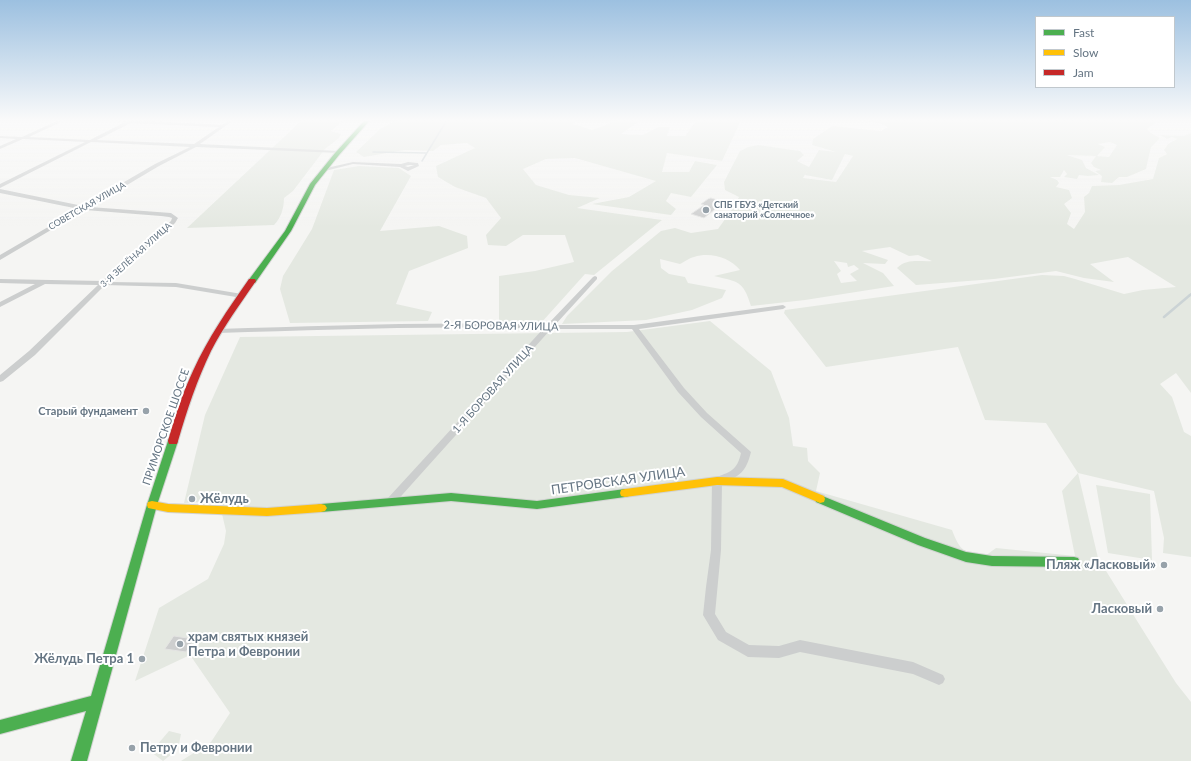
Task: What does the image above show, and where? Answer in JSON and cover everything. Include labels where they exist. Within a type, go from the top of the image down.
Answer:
[{"type":"main road","name":"ПРИМОРСКОЕ ШОССЕ","points":[[79,761],[152,505],[189,391],[202,360],[218,331],[279,246],[312,185],[338,156]]},
{"type":"main road","name":"ПЕТРОВСКАЯ УЛИЦА","points":[[152,505],[168,508],[267,512],[450,497],[537,505],[717,481],[782,483],[922,542],[966,557],[992,561],[1074,562]]},
{"type":"main road","points":[[0,727],[97,701]]},
{"type":"street","points":[[0,186],[62,156]]},
{"type":"street","name":"СОВЕТСКАЯ УЛИЦА","points":[[0,258],[157,165],[176,156]]},
{"type":"street","points":[[347,160],[353,163]]},
{"type":"street","points":[[325,169],[353,163],[402,166]]},
{"type":"street","name":"3-Я ЗЕЛЁНАЯ УЛИЦА","points":[[0,191],[84,208],[171,215],[175,218],[173,222],[103,284],[32,353],[0,379]]},
{"type":"street","name":"1-Я БОРОВАЯ УЛИЦА","points":[[391,501],[595,278]]},
{"type":"street","points":[[0,282],[176,285],[242,296]]},
{"type":"street","points":[[0,305],[42,283]]},
{"type":"street","name":"2-Я БОРОВАЯ УЛИЦА","points":[[218,331],[488,325],[634,327],[783,307]]},
{"type":"street","points":[[634,327],[685,395],[704,415],[746,452],[742,468],[735,474],[717,481],[716,550],[709,615],[722,636],[748,651],[779,652],[800,646],[882,660],[913,668],[939,678]]},
{"type":"shaded area","points":[[264,156],[320,156],[293,191],[284,198],[282,213],[274,225],[187,228]]},
{"type":"shaded area","points":[[459,156],[666,156],[662,172],[689,172],[695,161],[717,165],[691,197],[671,193],[666,201],[676,209],[671,215],[592,204],[629,197],[656,181],[575,158],[546,159],[523,169],[536,185],[569,195],[600,198],[577,208],[662,220],[594,275],[585,274],[541,323],[499,323],[499,276],[535,271],[574,262],[565,235],[523,235],[506,246],[488,245],[486,235],[501,218],[486,198],[455,187],[438,177],[436,166]]},
{"type":"shaded area","points":[[684,156],[725,156],[722,161]]},
{"type":"shaded area","points":[[738,156],[803,156],[797,161],[809,167],[816,156],[844,156],[832,180],[805,175],[807,171],[803,178],[836,182],[853,156],[851,156],[1069,156],[1082,160],[1086,168],[1099,175],[1079,175],[1077,179],[1064,177],[1067,174],[1064,170],[1060,177],[1050,177],[1057,180],[1059,183],[1056,187],[1069,190],[1072,198],[1064,204],[1071,213],[1067,224],[1074,229],[1085,212],[1084,197],[1089,193],[1092,186],[1119,185],[1153,179],[1159,158],[1164,156],[1191,156],[1191,393],[1176,373],[1160,384],[1172,397],[1184,432],[1191,436],[1191,557],[1163,553],[1164,538],[1154,491],[1078,473],[1046,423],[985,420],[958,347],[826,367],[784,313],[785,310],[1042,275],[1064,276],[1124,294],[1143,290],[1176,287],[1128,257],[1090,264],[1114,282],[1084,278],[1056,271],[994,279],[916,285],[897,268],[905,263],[914,261],[932,261],[918,255],[909,256],[890,247],[862,251],[888,260],[885,264],[863,263],[883,273],[894,286],[805,300],[751,306],[742,287],[734,281],[714,276],[740,270],[725,259],[713,255],[706,255],[690,258],[680,264],[660,259],[661,268],[669,274],[685,277],[688,283],[726,290],[722,298],[692,310],[646,320],[562,324],[567,316],[612,271],[661,231],[675,228],[691,233],[718,229],[739,197],[725,190],[724,182]],"holes":[[[834,261],[847,263],[848,267],[854,265],[859,269],[850,274],[857,281],[841,283],[837,274],[841,271]]]},
{"type":"shaded area","points":[[1082,156],[1097,156],[1109,157],[1110,156],[1149,156],[1146,169],[1127,177],[1119,177],[1112,183],[1101,182],[1102,176],[1095,171],[1101,170],[1094,167],[1091,163],[1096,156]]},
{"type":"shaded area","points":[[359,166],[399,168],[411,176],[380,231],[439,226],[467,236],[468,248],[409,271],[396,304],[432,312],[428,321],[290,323],[280,289],[283,276],[312,229],[334,170]]},
{"type":"shaded area","points":[[710,321],[771,371],[789,418],[793,446],[807,448],[808,461],[820,473],[816,491],[952,530],[957,542],[967,552],[985,556],[996,548],[1075,556],[1062,491],[1078,473],[1098,558],[1176,683],[1191,702],[1191,761],[181,761],[211,742],[230,713],[190,655],[135,681],[159,608],[208,579],[224,544],[226,531],[219,501],[184,503],[205,415],[240,337],[627,332]]},
{"type":"shaded area","points":[[1096,485],[1150,494],[1152,560],[1108,553]]},
{"type":"shaded area","points":[[169,731],[181,734],[178,749],[163,761],[151,752]]},
{"type":"building","name":"СПБ ГБУЗ «Детский санаторий «Солнечное»","points":[[711,198],[724,202],[704,218],[691,214],[704,205],[701,204]]},
{"type":"building","name":"храм святых князей Петра и Февронии","points":[[174,636],[194,639],[186,652],[165,649]]},
{"type":"waterway","points":[[422,161],[425,156]]},
{"type":"waterway","points":[[1164,317],[1190,295]]},
{"type":"traffic: fast","points":[[252,281],[288,231],[312,185],[336,156]]},
{"type":"traffic: fast","points":[[79,761],[152,505],[173,441]]},
{"type":"traffic: fast","points":[[321,508],[451,497],[537,505],[625,493]]},
{"type":"traffic: fast","points":[[820,499],[922,542],[966,557],[992,561],[1074,562]]},
{"type":"traffic: fast","points":[[0,727],[97,701]]},
{"type":"traffic: slow","points":[[625,493],[717,481],[783,483],[820,499]]},
{"type":"traffic: slow","points":[[152,505],[168,508],[267,512],[321,508]]},
{"type":"traffic: jam","points":[[173,441],[182,411],[197,371],[225,320],[252,281]]},
{"type":"place","name":"СПБ ГБУЗ «Детский санаторий «Солнечное»","points":[[706,210]]},
{"type":"place","name":"Старый фундамент","points":[[146,411]]},
{"type":"place","name":"Жёлудь","points":[[192,499]]},
{"type":"place","name":"Пляж «Ласковый»","points":[[1164,565]]},
{"type":"place","name":"Ласковый","points":[[1160,609]]},
{"type":"place","name":"храм святых князей Петра и Февронии","points":[[180,644]]},
{"type":"place","name":"Жёлудь Петра 1","points":[[142,659]]},
{"type":"place","name":"Петру и Февронии","points":[[132,748]]}]
